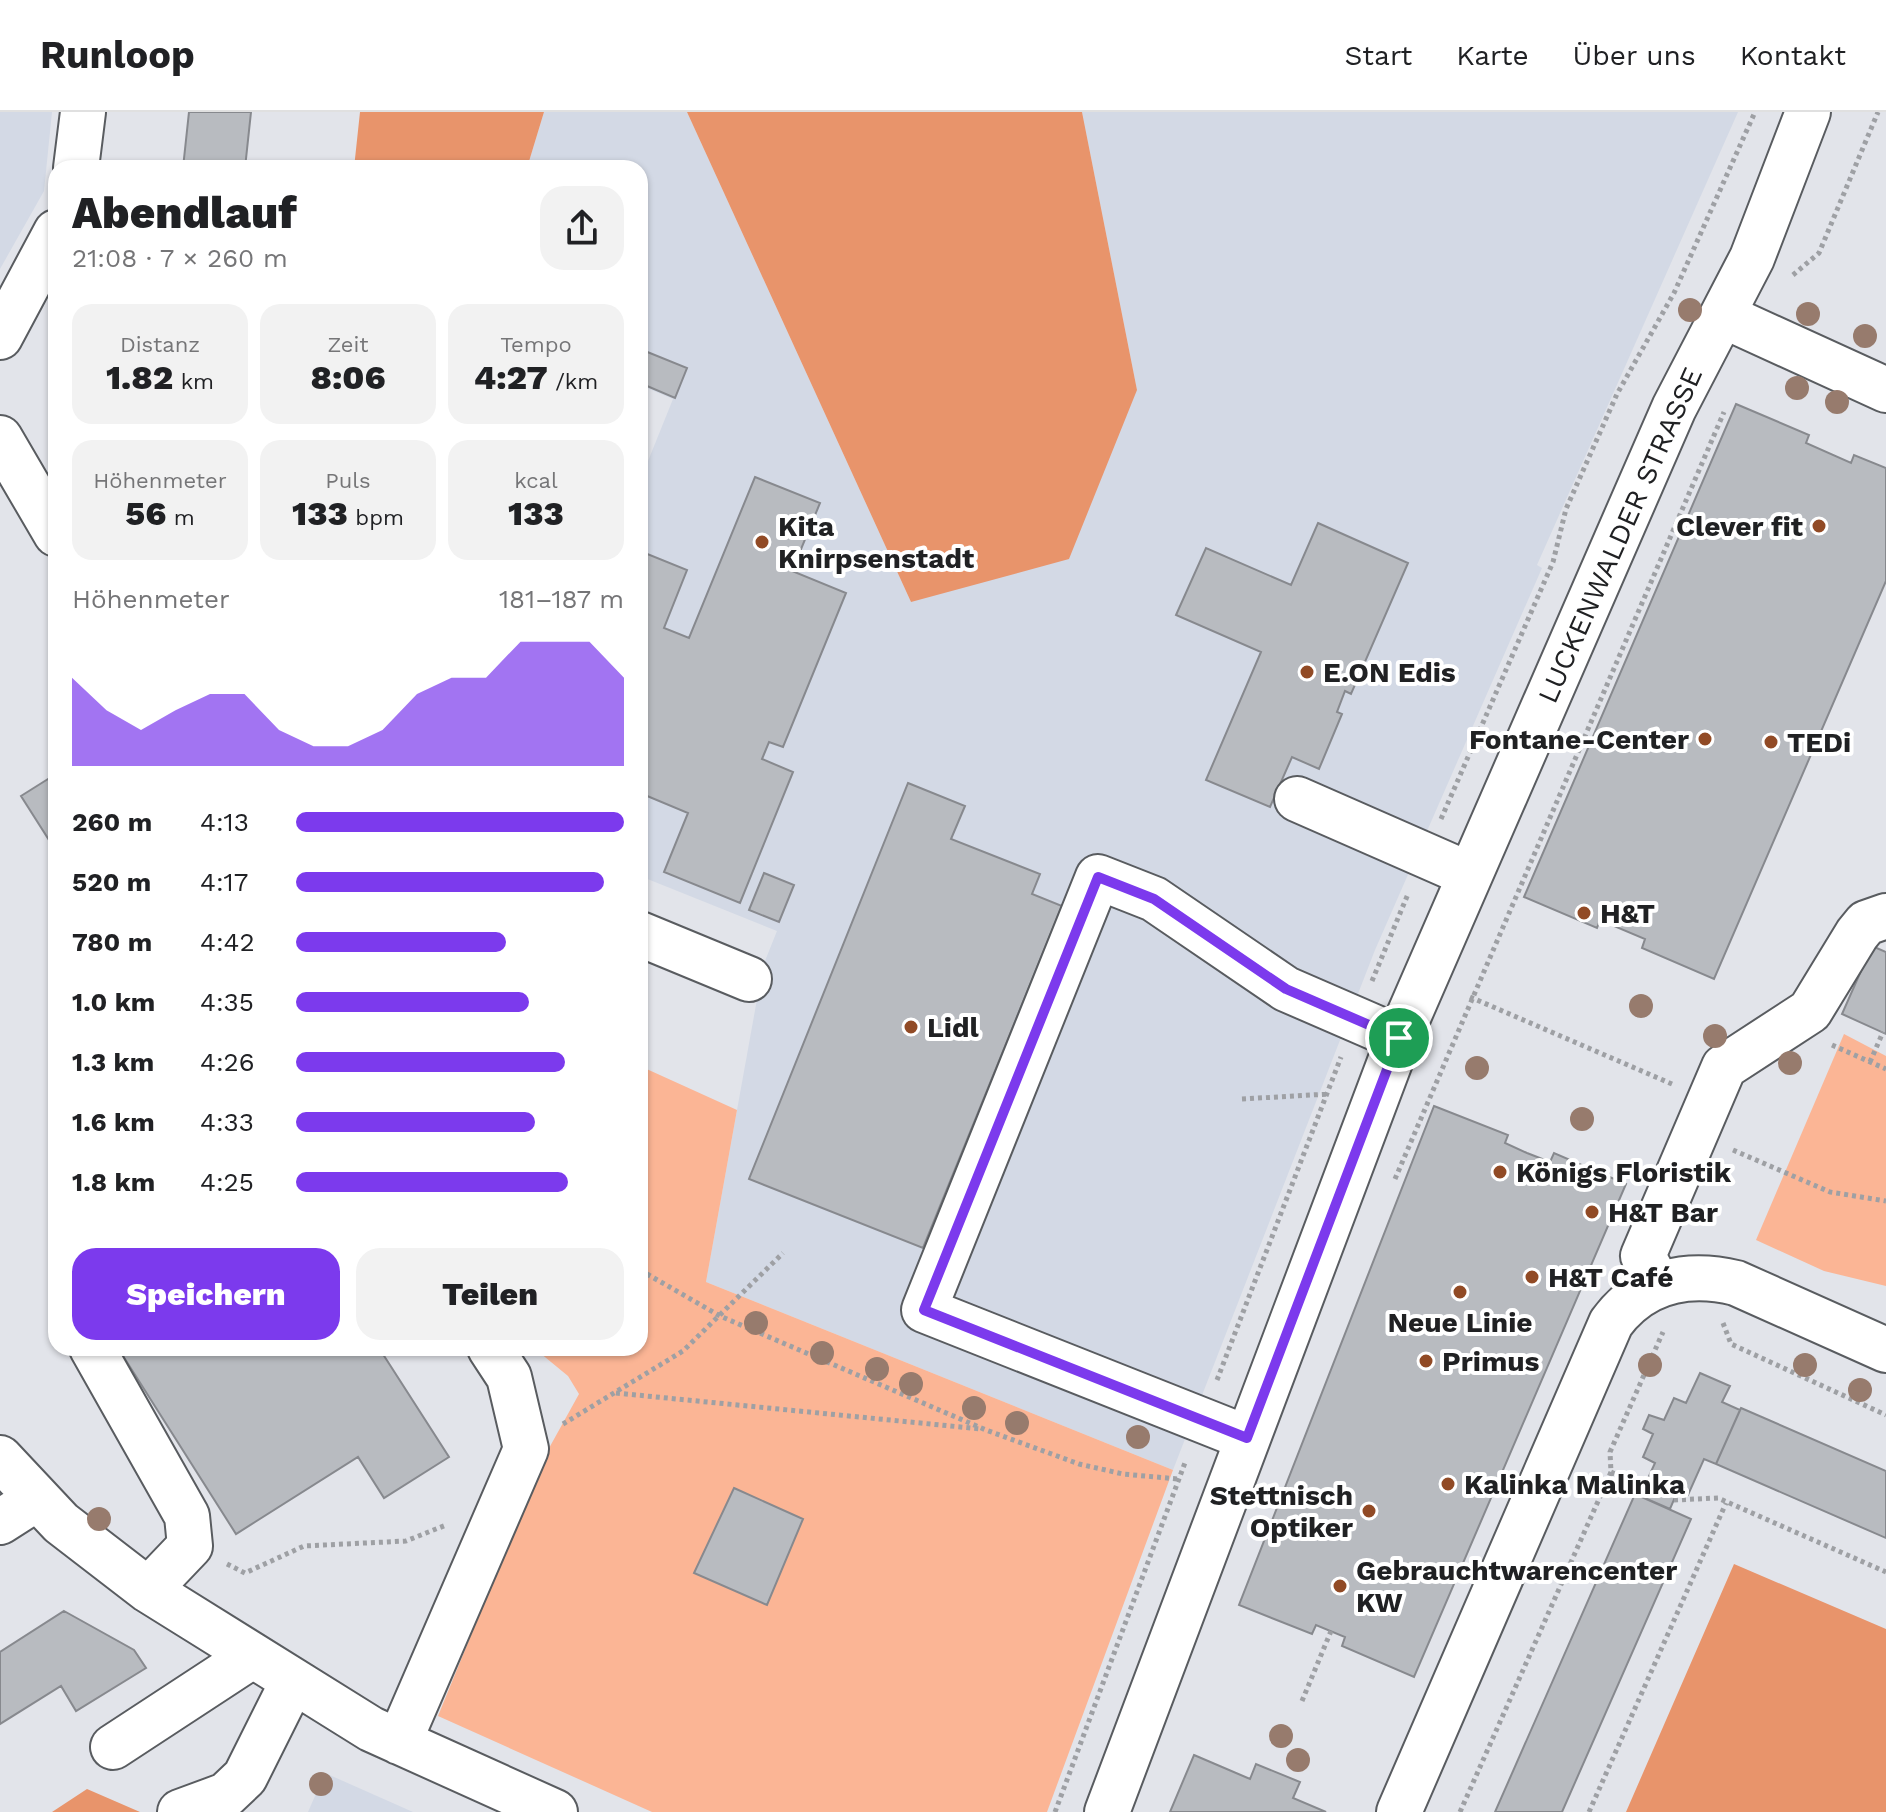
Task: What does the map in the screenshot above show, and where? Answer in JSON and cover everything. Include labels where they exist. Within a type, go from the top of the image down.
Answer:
[{"type":"street","points":[[77,160],[83,112]]},
{"type":"street","name":"LUCKENWALDER STRASSE","points":[[1107,1812],[1399,1038],[1674,408],[1743,324],[1773,207],[1808,112]]},
{"type":"street","points":[[0,337],[48,247]]},
{"type":"street","points":[[1743,324],[1886,390]]},
{"type":"street","points":[[0,438],[48,520]]},
{"type":"street","points":[[1297,799],[1468,874]]},
{"type":"street","points":[[1247,1438],[924,1310],[1098,877],[1154,899],[1286,989],[1399,1038]]},
{"type":"street","points":[[1658,1284],[1643,1256],[1724,1067],[1810,1011],[1857,934],[1866,923],[1886,916]]},
{"type":"street","points":[[648,937],[749,979]]},
{"type":"street","points":[[1399,1812],[1611,1323],[1631,1299],[1658,1284],[1696,1277],[1736,1283],[1886,1350]]},
{"type":"street","points":[[97,1356],[187,1516],[190,1546],[148,1590]]},
{"type":"street","points":[[399,1742],[526,1449],[509,1377],[495,1356]]},
{"type":"street","points":[[0,1458],[18,1510],[88,1547],[148,1590],[252,1656],[399,1742],[555,1812]]},
{"type":"street","points":[[113,1747],[252,1656]]},
{"type":"street","points":[[180,1812],[226,1795],[245,1777],[293,1681]]},
{"type":"path","points":[[1743,324],[1819,253],[1878,112]]},
{"type":"path","points":[[1391,1189],[1470,997],[1727,404]]},
{"type":"path","points":[[1470,997],[1703,1117],[1830,1192],[1886,1201]]},
{"type":"path","points":[[1870,1062],[1883,1032]]},
{"type":"path","points":[[1242,1099],[1378,1092]]},
{"type":"path","points":[[526,1449],[580,1412],[683,1351],[783,1253]]},
{"type":"path","points":[[648,1275],[720,1316],[986,1430],[1079,1464],[1123,1474],[1178,1479]]},
{"type":"path","points":[[1460,1812],[1611,1472],[1610,1452],[1672,1312],[1658,1284]]},
{"type":"path","points":[[1718,1310],[1731,1344],[1886,1415]]},
{"type":"path","points":[[616,1393],[986,1430]]},
{"type":"path","points":[[1611,1472],[1644,1487]]},
{"type":"path","points":[[1674,1500],[1718,1498],[1886,1572]]},
{"type":"path","points":[[190,1546],[245,1573],[304,1546],[406,1541],[502,1503]]},
{"type":"path","points":[[1589,1812],[1726,1503]]},
{"type":"path","points":[[1302,1701],[1331,1631]]},
{"type":"shaded area","points":[[0,112],[52,112],[44,191],[0,269]]},
{"type":"shaded area","points":[[360,112],[544,112],[529,160],[355,160]]},
{"type":"shaded area","points":[[544,112],[687,112],[911,602],[1137,390],[1082,112],[1738,112],[1537,565],[1542,568],[1375,950],[1173,1470],[706,1282],[763,966],[777,931],[648,879],[648,461],[673,399],[648,388],[648,160],[529,160]]},
{"type":"shaded area","points":[[687,112],[1082,112],[1137,390],[1069,559],[911,602]]},
{"type":"shaded area","points":[[1844,1034],[1886,1056],[1886,1286],[1824,1271],[1756,1240]]},
{"type":"shaded area","points":[[648,1070],[737,1110],[706,1282],[1173,1470],[1047,1812],[652,1812],[438,1716],[543,1459],[579,1394],[568,1376],[544,1356],[648,1356]]},
{"type":"shaded area","points":[[1734,1564],[1886,1629],[1886,1812],[1626,1812]]},
{"type":"shaded area","points":[[325,1773],[413,1812],[308,1812]]},
{"type":"shaded area","points":[[87,1789],[140,1812],[52,1812]]},
{"type":"building","points":[[189,112],[251,112],[246,160],[184,160]]},
{"type":"building","points":[[648,352],[687,368],[675,398],[648,386]]},
{"type":"building","name":"Fontane-Center","points":[[1736,404],[1809,435],[1806,443],[1851,463],[1854,455],[1886,468],[1886,581],[1714,979],[1642,948],[1645,939],[1600,920],[1597,928],[1524,897]]},
{"type":"building","points":[[755,477],[820,503],[792,571],[846,593],[783,747],[769,742],[762,759],[793,772],[740,903],[664,872],[688,813],[648,796],[648,554],[687,570],[664,628],[689,638]]},
{"type":"building","name":"E.ON Edis","points":[[1318,523],[1408,563],[1351,694],[1345,691],[1337,712],[1342,714],[1319,769],[1292,757],[1270,807],[1206,780],[1261,652],[1176,615],[1206,548],[1291,585]]},
{"type":"building","points":[[48,779],[48,838],[21,796]]},
{"type":"building","name":"Lidl","points":[[908,783],[965,806],[951,839],[1040,874],[1032,894],[1062,906],[923,1248],[749,1179]]},
{"type":"building","points":[[764,873],[794,885],[779,922],[749,910]]},
{"type":"building","points":[[1872,946],[1886,952],[1886,1034],[1842,1014]]},
{"type":"building","points":[[1434,1106],[1508,1135],[1505,1143],[1527,1153],[1550,1162],[1554,1153],[1626,1184],[1414,1677],[1342,1646],[1345,1637],[1316,1625],[1312,1634],[1239,1605]]},
{"type":"building","points":[[123,1356],[384,1356],[449,1457],[384,1498],[358,1457],[236,1534]]},
{"type":"building","points":[[1700,1373],[1730,1386],[1722,1402],[1740,1410],[1716,1464],[1704,1459],[1688,1495],[1678,1490],[1670,1509],[1640,1496],[1655,1463],[1643,1457],[1653,1434],[1643,1429],[1649,1415],[1664,1420],[1674,1398],[1686,1403]]},
{"type":"building","points":[[1741,1408],[1886,1471],[1886,1538],[1716,1464]]},
{"type":"building","points":[[734,1488],[803,1519],[767,1605],[694,1573]]},
{"type":"building","points":[[1635,1494],[1691,1519],[1562,1812],[1495,1812]]},
{"type":"building","points":[[64,1611],[134,1650],[146,1668],[76,1711],[61,1686],[0,1724],[0,1652]]},
{"type":"building","points":[[1194,1755],[1250,1779],[1256,1764],[1300,1782],[1293,1798],[1326,1812],[1170,1812]]},
{"type":"place","name":"Clever fit","points":[[1819,526]]},
{"type":"place","name":"Kita Knirpsenstadt","points":[[762,542]]},
{"type":"place","name":"E.ON Edis","points":[[1307,672]]},
{"type":"place","name":"Fontane-Center","points":[[1705,739]]},
{"type":"place","name":"TEDi","points":[[1771,742]]},
{"type":"place","name":"H&T","points":[[1584,913]]},
{"type":"place","name":"Lidl","points":[[911,1027]]},
{"type":"place","name":"Königs Floristik","points":[[1500,1172]]},
{"type":"place","name":"H&T Bar","points":[[1592,1212]]},
{"type":"place","name":"H&T Café","points":[[1532,1277]]},
{"type":"place","name":"Neue Linie","points":[[1460,1292]]},
{"type":"place","name":"Primus","points":[[1426,1361]]},
{"type":"place","name":"Kalinka Malinka","points":[[1448,1484]]},
{"type":"place","name":"Stettnisch Optiker","points":[[1369,1511]]},
{"type":"place","name":"Gebrauchtwarencenter KW","points":[[1340,1586]]},
{"type":"route","points":[[1098,877],[1154,899],[1286,989],[1399,1038],[1247,1438],[924,1310],[1098,877]]}]
